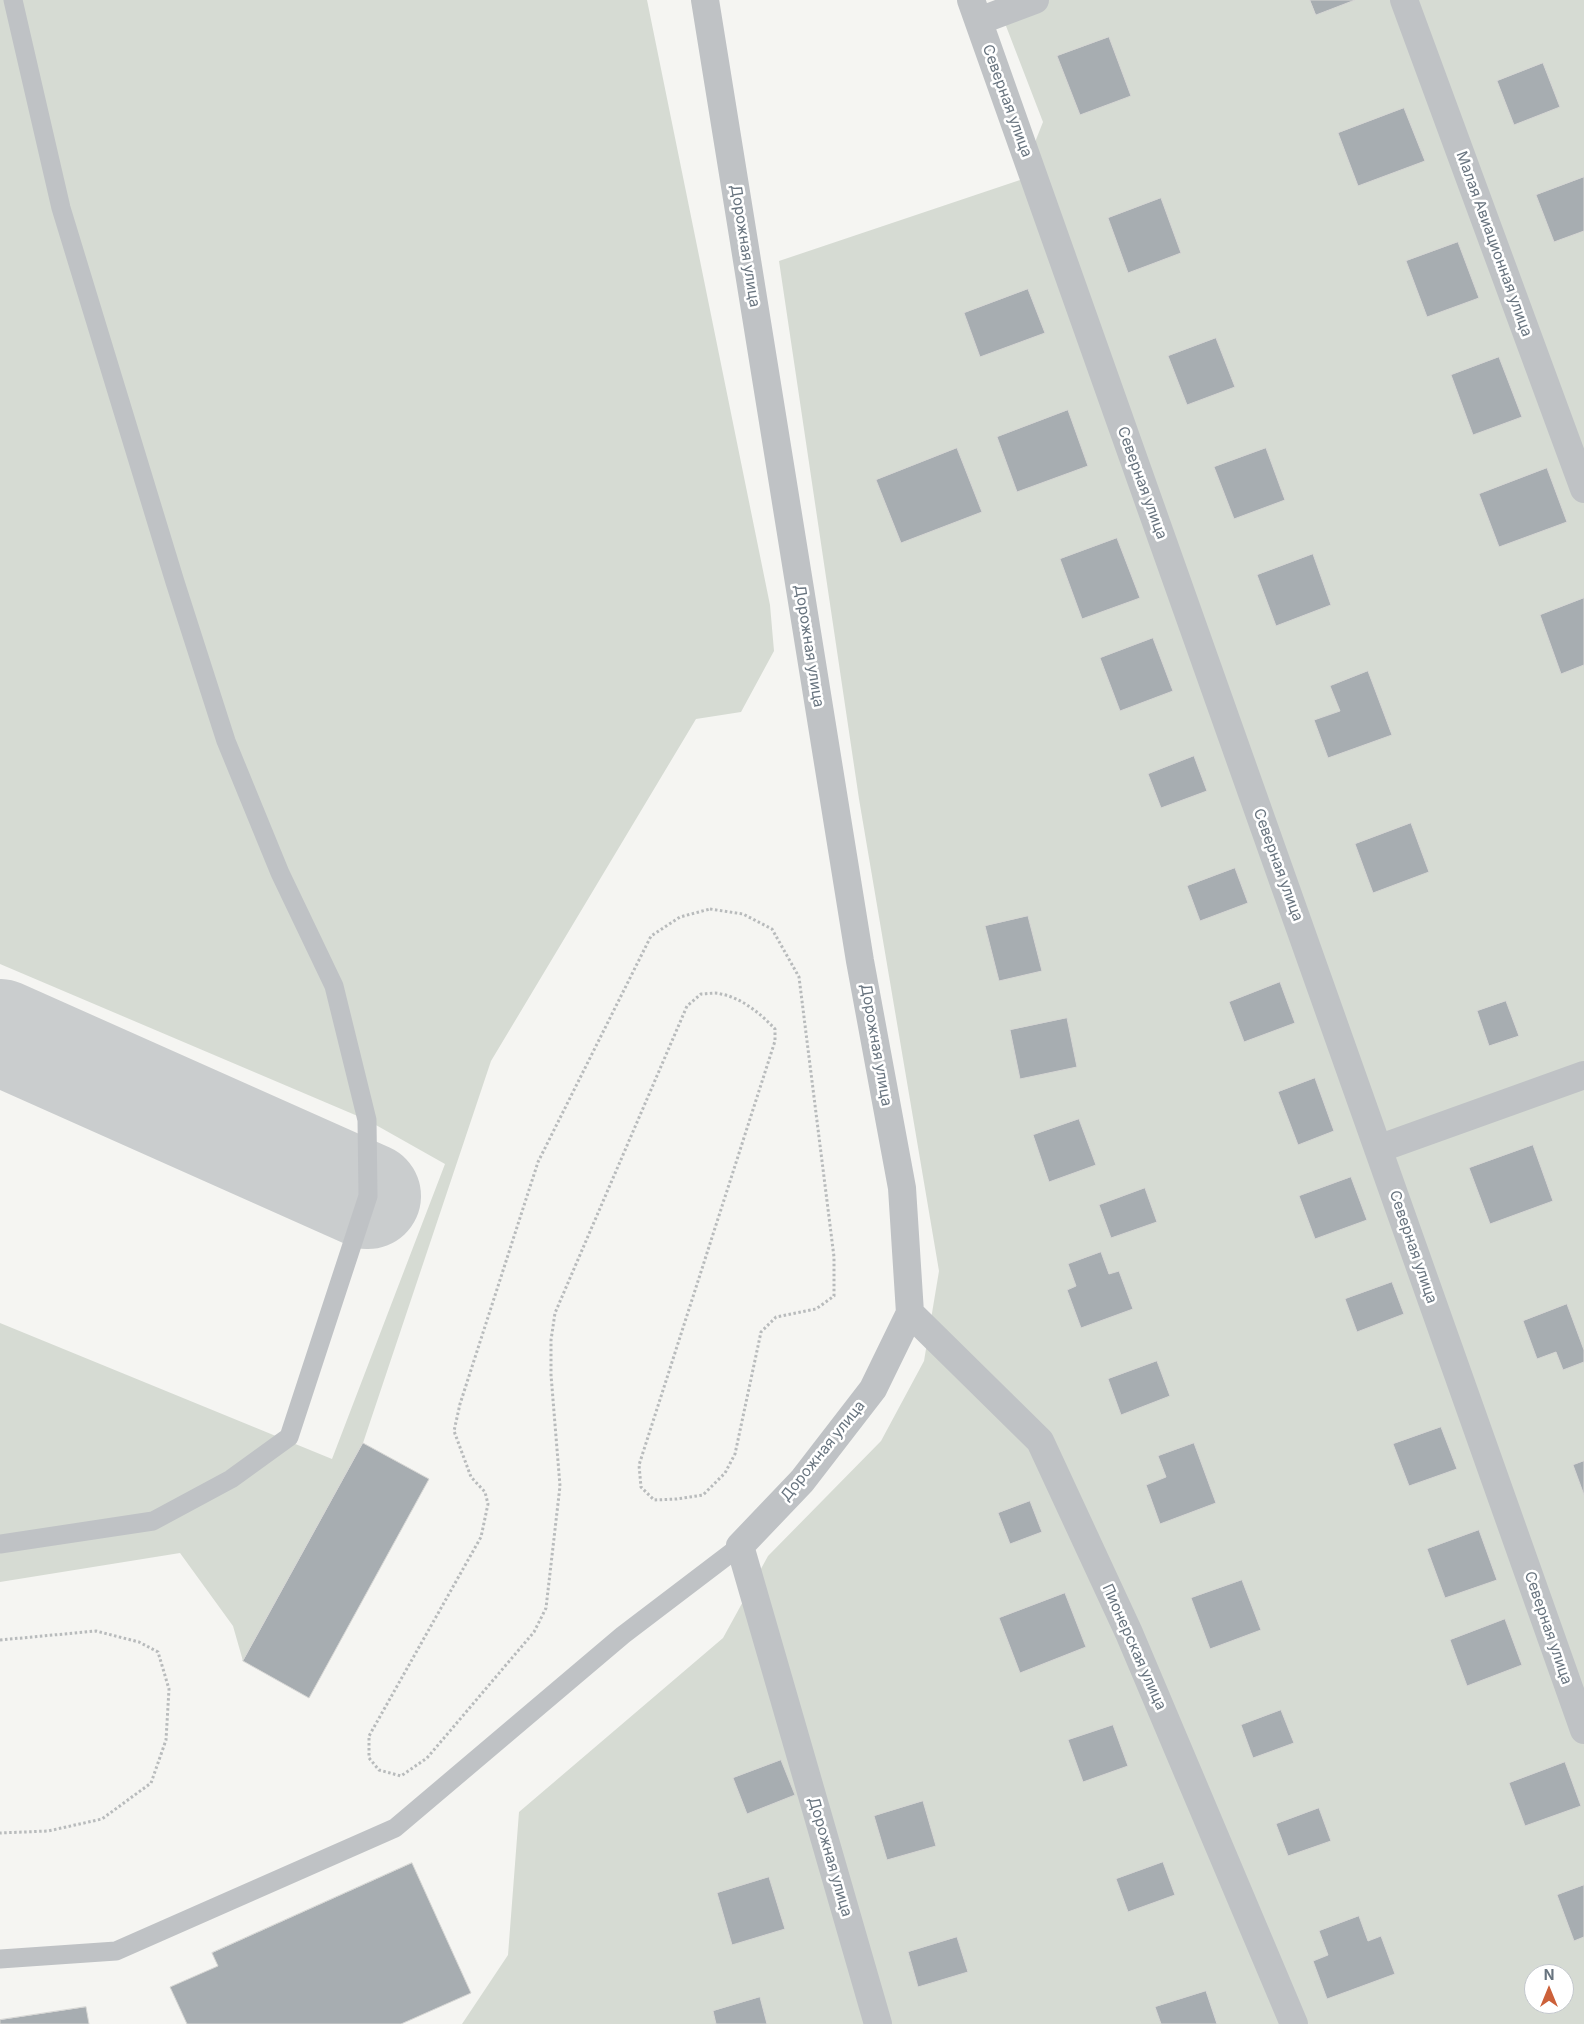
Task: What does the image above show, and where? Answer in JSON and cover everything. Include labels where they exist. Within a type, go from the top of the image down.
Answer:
[{"type":"street","name":"Дорожная улица","points":[[705,0],[860,961],[902,1188],[910,1313],[873,1389],[802,1481],[740,1546],[878,2024]]},
{"type":"street","points":[[975,11],[1035,0]]},
{"type":"street","name":"Малая Авиационная улица","points":[[1404,0],[1584,489]]},
{"type":"street","name":"Северная улица","points":[[975,11],[1584,1730]]},
{"type":"street","points":[[1378,1149],[1584,1075]]},
{"type":"street","name":"Пионерская улица","points":[[910,1313],[1040,1441],[1129,1633],[1294,2024]]},
{"type":"lane","points":[[0,1544],[153,1521],[231,1479],[289,1437],[368,1196],[367,1120],[334,986],[280,873],[226,741],[175,582],[61,208],[13,0]]},
{"type":"lane","points":[[0,1959],[116,1951],[395,1828],[623,1635],[740,1546]]},
{"type":"path","points":[[710,909],[743,914],[772,929],[799,977],[834,1257],[834,1296],[816,1309],[776,1317],[762,1332],[735,1454],[725,1474],[703,1495],[654,1500],[641,1487],[639,1465],[775,1041],[775,1029],[764,1017],[743,1003],[721,994],[701,994],[686,1006],[555,1313],[550,1340],[550,1375],[560,1486],[546,1608],[534,1632],[427,1758],[401,1776],[380,1770],[369,1758],[369,1736],[481,1537],[488,1504],[485,1492],[471,1477],[454,1431],[460,1404],[538,1162],[652,936],[680,916],[710,909]]},
{"type":"path","points":[[0,1640],[96,1631],[139,1642],[158,1652],[169,1689],[166,1740],[151,1783],[102,1819],[48,1831],[0,1833]]},
{"type":"shaded area","points":[[0,0],[647,0],[770,605],[774,651],[741,712],[696,719],[491,1061],[363,1443],[243,1661],[233,1626],[180,1553],[0,1582],[0,1323],[332,1459],[445,1164],[367,1120],[0,964]]},
{"type":"shaded area","points":[[996,0],[1584,0],[1584,2024],[462,2024],[508,1955],[519,1812],[723,1638],[768,1556],[881,1441],[924,1361],[939,1271],[859,799],[779,261],[1020,180],[1043,122]]},
{"type":"building","points":[[1310,0],[1355,0],[1316,15]]},
{"type":"building","points":[[1109,37],[1131,96],[1080,115],[1057,56]]},
{"type":"building","points":[[1543,63],[1560,107],[1514,125],[1497,81]]},
{"type":"building","points":[[1404,108],[1425,161],[1358,186],[1338,133]]},
{"type":"building","points":[[1584,177],[1584,231],[1554,242],[1536,195]]},
{"type":"building","points":[[1161,198],[1181,253],[1128,273],[1108,218]]},
{"type":"building","points":[[1458,242],[1479,298],[1427,317],[1406,261]]},
{"type":"building","points":[[1028,289],[1045,333],[980,357],[964,313]]},
{"type":"building","points":[[1216,338],[1235,387],[1187,405],[1168,356]]},
{"type":"building","points":[[1499,357],[1522,417],[1473,435],[1451,375]]},
{"type":"building","points":[[1068,410],[1088,466],[1017,492],[997,437]]},
{"type":"building","points":[[957,448],[982,512],[901,543],[876,480]]},
{"type":"building","points":[[1266,448],[1285,500],[1234,519],[1214,467]]},
{"type":"building","points":[[1547,468],[1567,522],[1499,547],[1479,494]]},
{"type":"building","points":[[1117,538],[1140,598],[1082,619],[1060,559]]},
{"type":"building","points":[[1313,554],[1331,605],[1276,626],[1257,575]]},
{"type":"building","points":[[1584,598],[1584,665],[1561,674],[1540,615]]},
{"type":"building","points":[[1153,638],[1173,691],[1120,711],[1100,658]]},
{"type":"building","points":[[1368,671],[1392,735],[1328,758],[1314,720],[1340,711],[1330,686]]},
{"type":"building","points":[[1194,756],[1207,791],[1161,808],[1148,774]]},
{"type":"building","points":[[1411,823],[1429,872],[1373,893],[1355,844]]},
{"type":"building","points":[[1235,868],[1248,903],[1200,921],[1187,886]]},
{"type":"building","points":[[1028,916],[1042,971],[999,981],[985,926]]},
{"type":"building","points":[[1280,982],[1295,1023],[1244,1042],[1229,1002]]},
{"type":"building","points":[[1506,1001],[1519,1036],[1489,1046],[1477,1011]]},
{"type":"building","points":[[1067,1018],[1077,1067],[1020,1079],[1010,1030]]},
{"type":"building","points":[[1315,1078],[1334,1131],[1298,1145],[1278,1092]]},
{"type":"building","points":[[1079,1119],[1096,1165],[1049,1182],[1033,1135]]},
{"type":"building","points":[[1533,1145],[1553,1201],[1490,1224],[1469,1168]]},
{"type":"building","points":[[1351,1177],[1367,1220],[1315,1239],[1299,1196]]},
{"type":"building","points":[[1145,1188],[1157,1222],[1111,1238],[1099,1205]]},
{"type":"building","points":[[1101,1252],[1109,1274],[1119,1271],[1133,1309],[1081,1328],[1067,1290],[1076,1286],[1068,1264]]},
{"type":"building","points":[[1392,1282],[1404,1314],[1357,1332],[1345,1299]]},
{"type":"building","points":[[1567,1304],[1584,1350],[1584,1362],[1563,1370],[1556,1352],[1537,1359],[1523,1321]]},
{"type":"building","points":[[1157,1361],[1170,1396],[1121,1415],[1108,1379]]},
{"type":"building","points":[[1441,1427],[1457,1469],[1409,1486],[1393,1444]]},
{"type":"building","points":[[363,1443],[429,1479],[309,1698],[243,1661]]},
{"type":"building","points":[[1194,1443],[1216,1503],[1160,1524],[1146,1485],[1166,1477],[1158,1456]]},
{"type":"building","points":[[1584,1461],[1584,1495],[1573,1465]]},
{"type":"building","points":[[1030,1501],[1042,1532],[1010,1544],[998,1513]]},
{"type":"building","points":[[1479,1530],[1497,1580],[1445,1598],[1427,1549]]},
{"type":"building","points":[[1242,1580],[1261,1630],[1210,1649],[1191,1598]]},
{"type":"building","points":[[1065,1593],[1086,1647],[1020,1673],[999,1618]]},
{"type":"building","points":[[1505,1619],[1522,1665],[1467,1686],[1450,1640]]},
{"type":"building","points":[[1281,1710],[1294,1743],[1253,1758],[1241,1725]]},
{"type":"building","points":[[1113,1725],[1128,1766],[1083,1782],[1068,1740]]},
{"type":"building","points":[[781,1760],[795,1795],[747,1814],[733,1778]]},
{"type":"building","points":[[1565,1762],[1581,1806],[1525,1826],[1509,1783]]},
{"type":"building","points":[[923,1801],[936,1846],[887,1860],[874,1816]]},
{"type":"building","points":[[1319,1808],[1331,1841],[1288,1856],[1276,1824]]},
{"type":"building","points":[[1163,1862],[1175,1895],[1128,1912],[1116,1879]]},
{"type":"building","points":[[412,1863],[471,1993],[401,2024],[187,2024],[170,1987],[218,1966],[212,1953]]},
{"type":"building","points":[[769,1877],[785,1929],[732,1945],[717,1893]]},
{"type":"building","points":[[1584,1885],[1584,1937],[1574,1941],[1557,1895]]},
{"type":"building","points":[[1359,1916],[1368,1941],[1381,1936],[1395,1974],[1327,1999],[1313,1961],[1328,1955],[1319,1931]]},
{"type":"building","points":[[957,1937],[968,1972],[918,1987],[908,1952]]},
{"type":"building","points":[[1206,1991],[1217,2024],[1161,2024],[1155,2007]]},
{"type":"building","points":[[760,1997],[767,2024],[716,2024],[713,2011]]},
{"type":"building","points":[[86,2007],[89,2024],[0,2024],[0,2020]]},
{"type":"taxiway","points":[[0,1032],[368,1196]]}]
